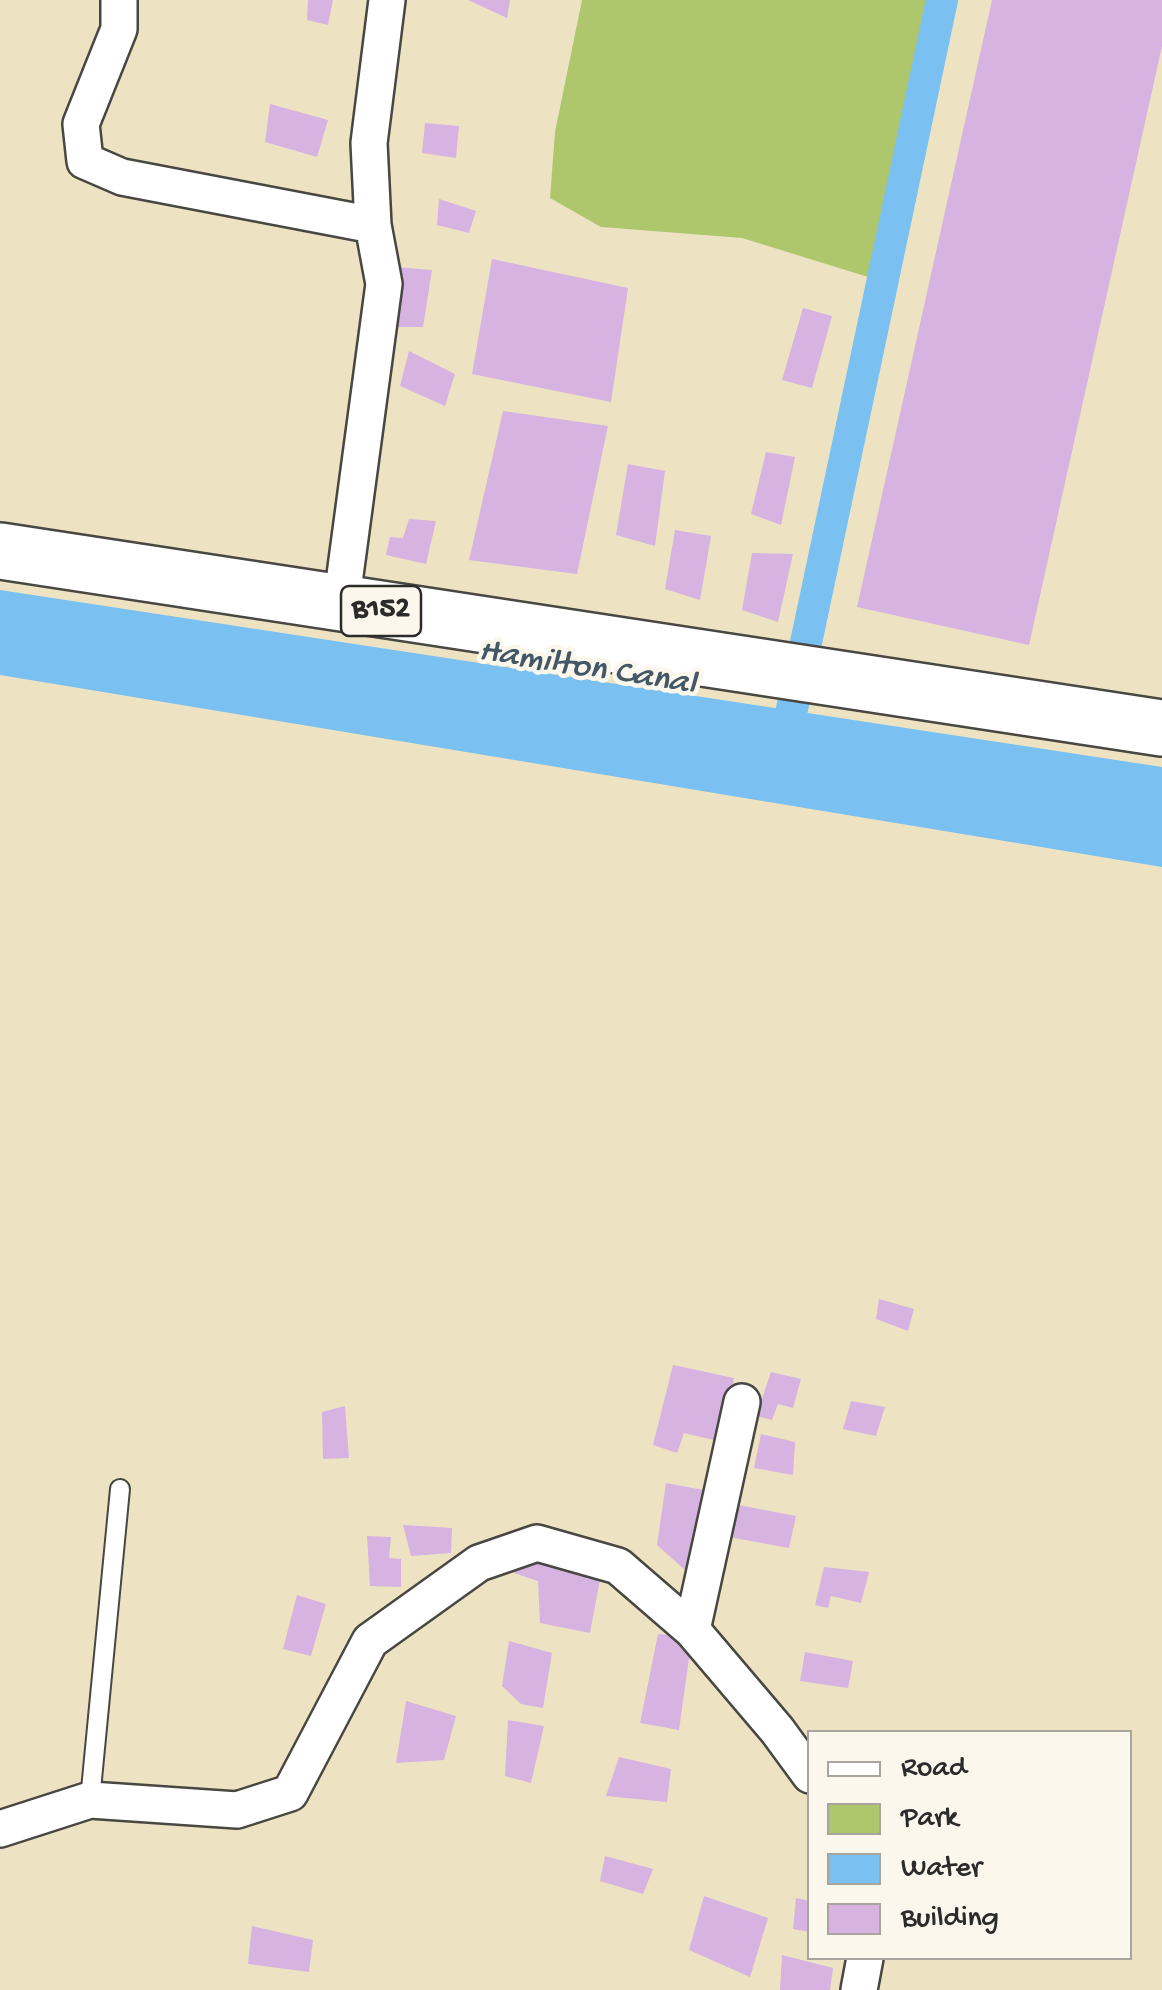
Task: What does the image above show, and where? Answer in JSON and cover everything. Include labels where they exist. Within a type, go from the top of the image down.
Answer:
[{"type":"main road","name":"B152","points":[[0,550],[1162,728]]},
{"type":"street","points":[[119,0],[119,30],[81,124],[85,161],[122,177],[373,226]]},
{"type":"street","points":[[341,605],[384,284],[373,226],[369,143],[388,0]]},
{"type":"street","points":[[692,1630],[742,1402]]},
{"type":"street","points":[[0,1829],[90,1800],[236,1810],[290,1793],[370,1641],[479,1562],[537,1543],[618,1566],[692,1630],[807,1771]]},
{"type":"street","points":[[860,1990],[865,1960]]},
{"type":"lane","points":[[90,1800],[120,1489]]},
{"type":"green space","points":[[582,0],[942,0],[881,281],[742,238],[601,227],[550,198],[555,132]]},
{"type":"water","points":[[0,590],[1162,767],[1162,867],[0,675]]},
{"type":"building","points":[[308,0],[333,0],[328,25],[307,20]]},
{"type":"building","points":[[468,0],[510,0],[507,18]]},
{"type":"building","points":[[992,0],[1162,0],[1162,46],[1029,645],[857,607]]},
{"type":"building","points":[[270,104],[328,120],[317,157],[265,142]]},
{"type":"building","points":[[425,123],[459,126],[456,158],[422,153]]},
{"type":"building","points":[[439,199],[476,211],[469,233],[437,225]]},
{"type":"building","points":[[492,259],[628,288],[611,402],[472,374]]},
{"type":"building","points":[[396,267],[432,270],[423,327],[393,327]]},
{"type":"building","points":[[803,308],[832,316],[812,388],[782,380]]},
{"type":"building","points":[[409,351],[455,374],[445,406],[400,386]]},
{"type":"building","points":[[503,411],[608,426],[577,574],[469,560]]},
{"type":"building","points":[[766,452],[795,457],[781,525],[751,514]]},
{"type":"building","points":[[628,464],[665,471],[655,546],[616,535]]},
{"type":"building","points":[[409,519],[436,521],[426,564],[386,555],[390,537],[403,538]]},
{"type":"building","points":[[675,530],[711,536],[700,600],[665,589]]},
{"type":"building","points":[[752,553],[793,554],[778,622],[742,610]]},
{"type":"building","points":[[879,1299],[914,1309],[908,1331],[876,1319]]},
{"type":"building","points":[[673,1365],[734,1378],[722,1442],[684,1433],[677,1453],[653,1445]]},
{"type":"building","points":[[771,1372],[801,1379],[793,1408],[778,1404],[772,1420],[756,1416]]},
{"type":"building","points":[[851,1401],[885,1407],[876,1436],[843,1429]]},
{"type":"building","points":[[345,1406],[349,1458],[323,1459],[322,1412]]},
{"type":"building","points":[[761,1434],[795,1442],[793,1475],[754,1468]]},
{"type":"building","points":[[666,1483],[709,1491],[694,1578],[657,1545]]},
{"type":"building","points":[[738,1505],[796,1516],[789,1548],[729,1537]]},
{"type":"building","points":[[403,1525],[452,1528],[451,1553],[411,1556]]},
{"type":"building","points":[[367,1536],[391,1537],[389,1558],[401,1559],[401,1587],[370,1586]]},
{"type":"building","points":[[520,1554],[602,1569],[590,1633],[540,1623],[538,1581],[514,1573]]},
{"type":"building","points":[[824,1567],[869,1572],[861,1603],[831,1596],[828,1608],[815,1605]]},
{"type":"building","points":[[297,1595],[326,1604],[311,1656],[283,1649]]},
{"type":"building","points":[[658,1634],[692,1637],[679,1730],[640,1723]]},
{"type":"building","points":[[509,1641],[552,1653],[543,1708],[521,1704],[502,1686]]},
{"type":"building","points":[[805,1652],[853,1661],[848,1688],[800,1681]]},
{"type":"building","points":[[406,1701],[456,1716],[444,1760],[396,1763]]},
{"type":"building","points":[[508,1720],[544,1726],[531,1783],[505,1776]]},
{"type":"building","points":[[619,1757],[671,1769],[667,1802],[606,1796]]},
{"type":"building","points":[[605,1856],[653,1869],[643,1894],[600,1881]]},
{"type":"building","points":[[704,1896],[768,1918],[750,1977],[689,1950]]},
{"type":"building","points":[[796,1898],[807,1900],[807,1931],[793,1929]]},
{"type":"building","points":[[252,1926],[313,1940],[309,1972],[248,1964]]},
{"type":"building","points":[[782,1955],[833,1968],[830,1990],[780,1990]]},
{"type":"waterway","points":[[785,742],[942,0]]},
{"type":"water label","name":"Hamilton Canal","points":[[587,670]]}]
